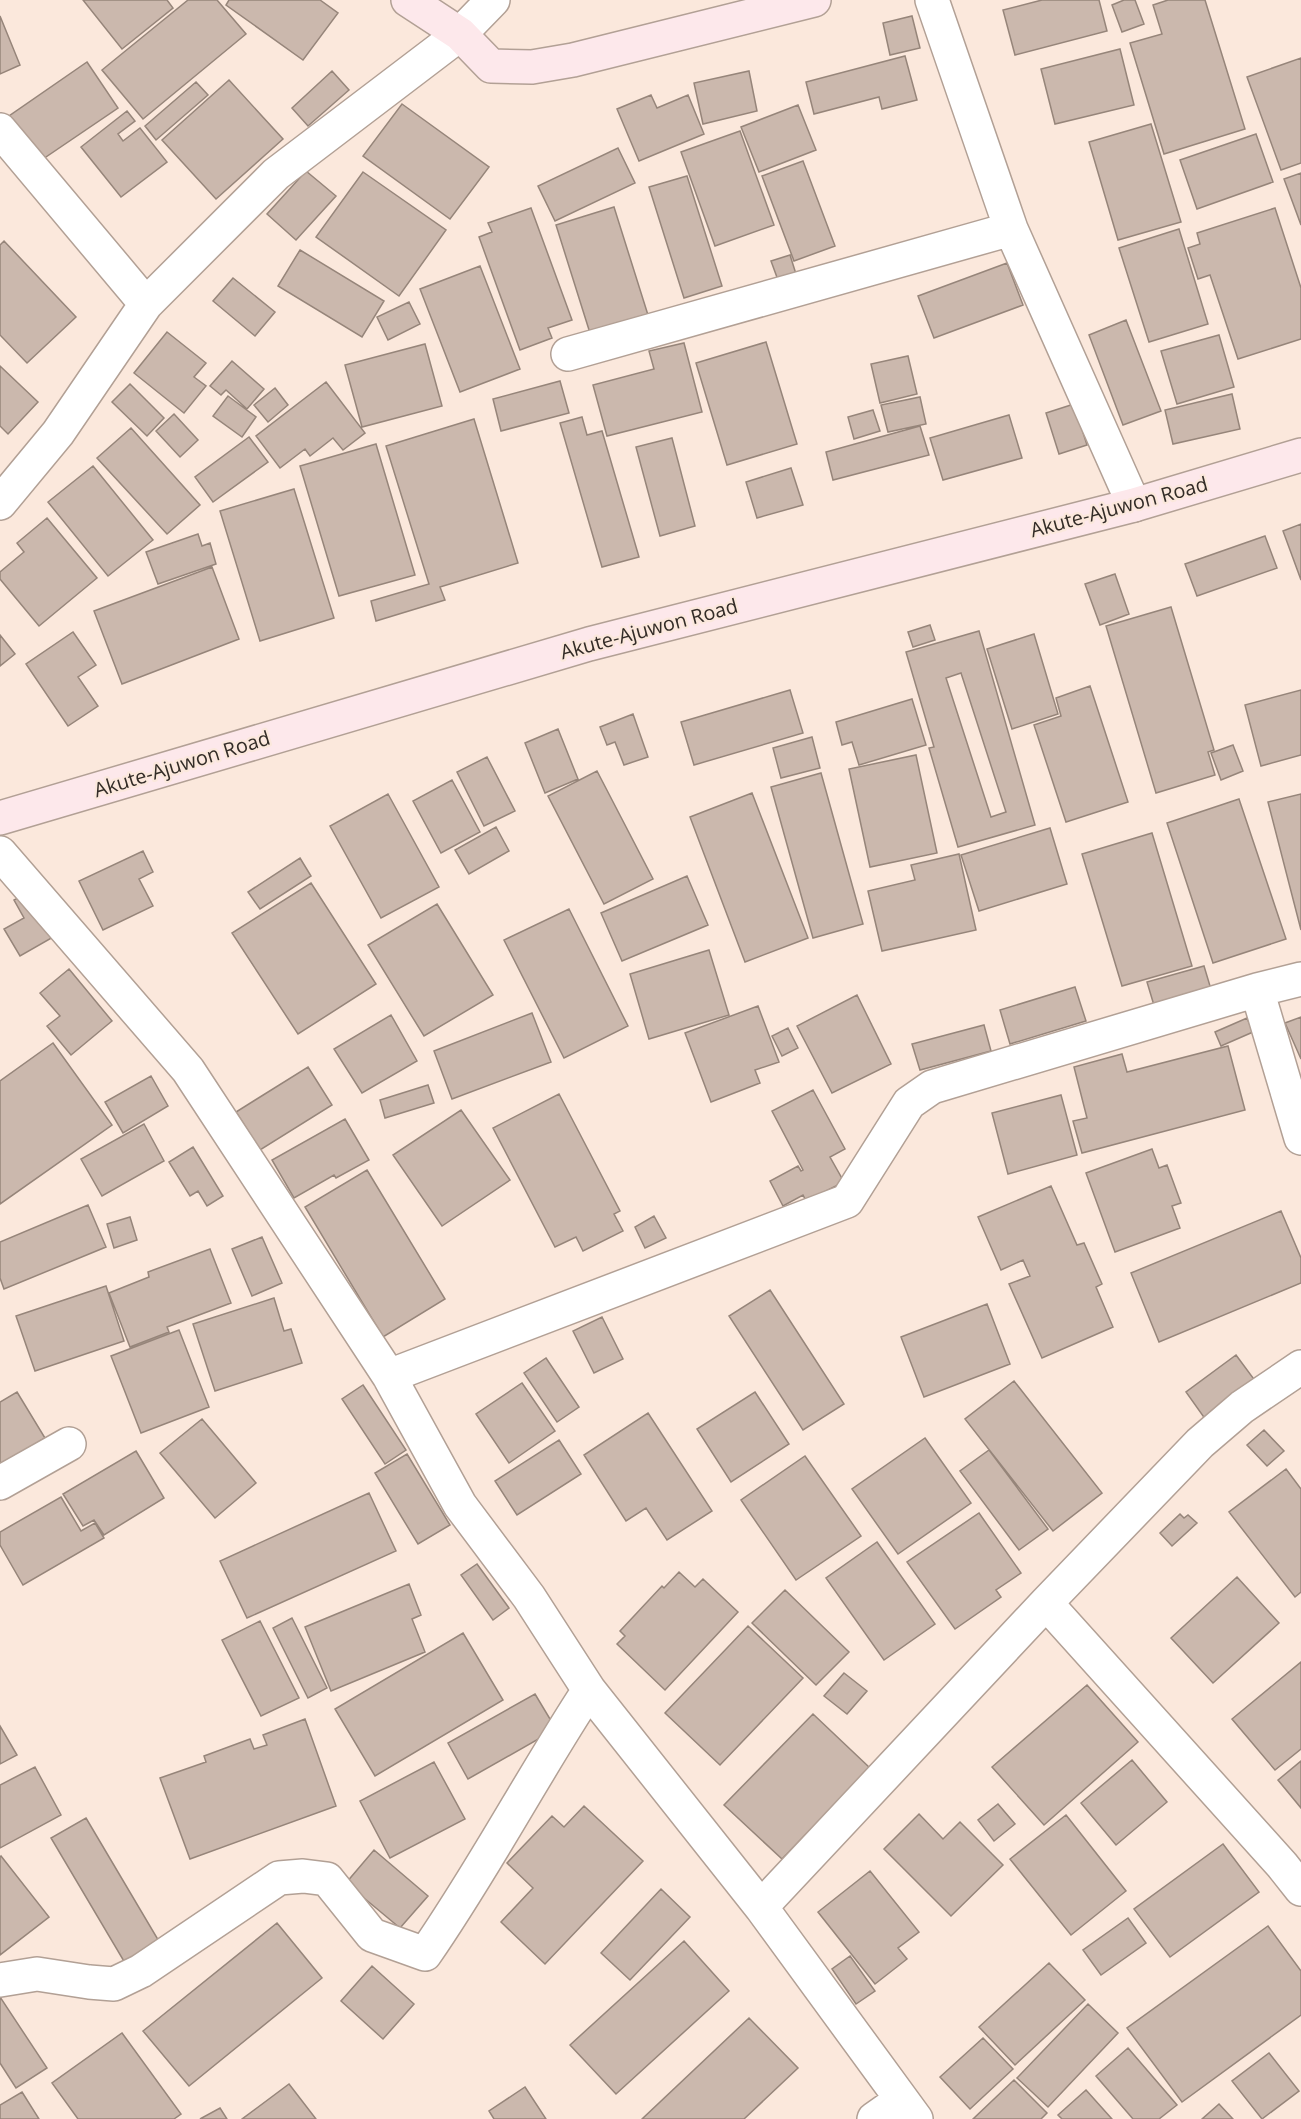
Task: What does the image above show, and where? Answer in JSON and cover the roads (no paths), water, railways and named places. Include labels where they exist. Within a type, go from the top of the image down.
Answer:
[{"type":"main road","points":[[408,0],[460,34],[491,66],[532,67],[573,60],[814,0]]},
{"type":"main road","name":"Akute-Ajuwon Road","points":[[0,818],[589,644],[1134,505],[1301,454]]},
{"type":"street","points":[[0,503],[58,433],[146,304],[276,174],[460,34],[493,0]]},
{"type":"street","points":[[932,0],[1011,229],[1134,505]]},
{"type":"street","points":[[0,130],[146,304]]},
{"type":"street","points":[[568,354],[1011,229]]},
{"type":"street","points":[[0,853],[188,1070],[389,1376],[460,1505],[529,1597],[589,1690],[761,1907],[909,2110],[874,2119]]},
{"type":"street","points":[[389,1376],[847,1201],[909,1103],[932,1087],[1257,990],[1301,980]]},
{"type":"street","points":[[1257,990],[1301,1138]]},
{"type":"street","points":[[761,1907],[1046,1603],[1200,1443],[1242,1407],[1301,1367]]},
{"type":"street","points":[[0,1483],[69,1444]]},
{"type":"street","points":[[1046,1603],[1274,1856],[1301,1889]]},
{"type":"street","points":[[0,1980],[37,1974],[114,1984],[141,1971],[279,1878],[303,1876],[327,1879],[372,1935],[425,1954],[458,1905],[545,1758],[589,1690]]}]
